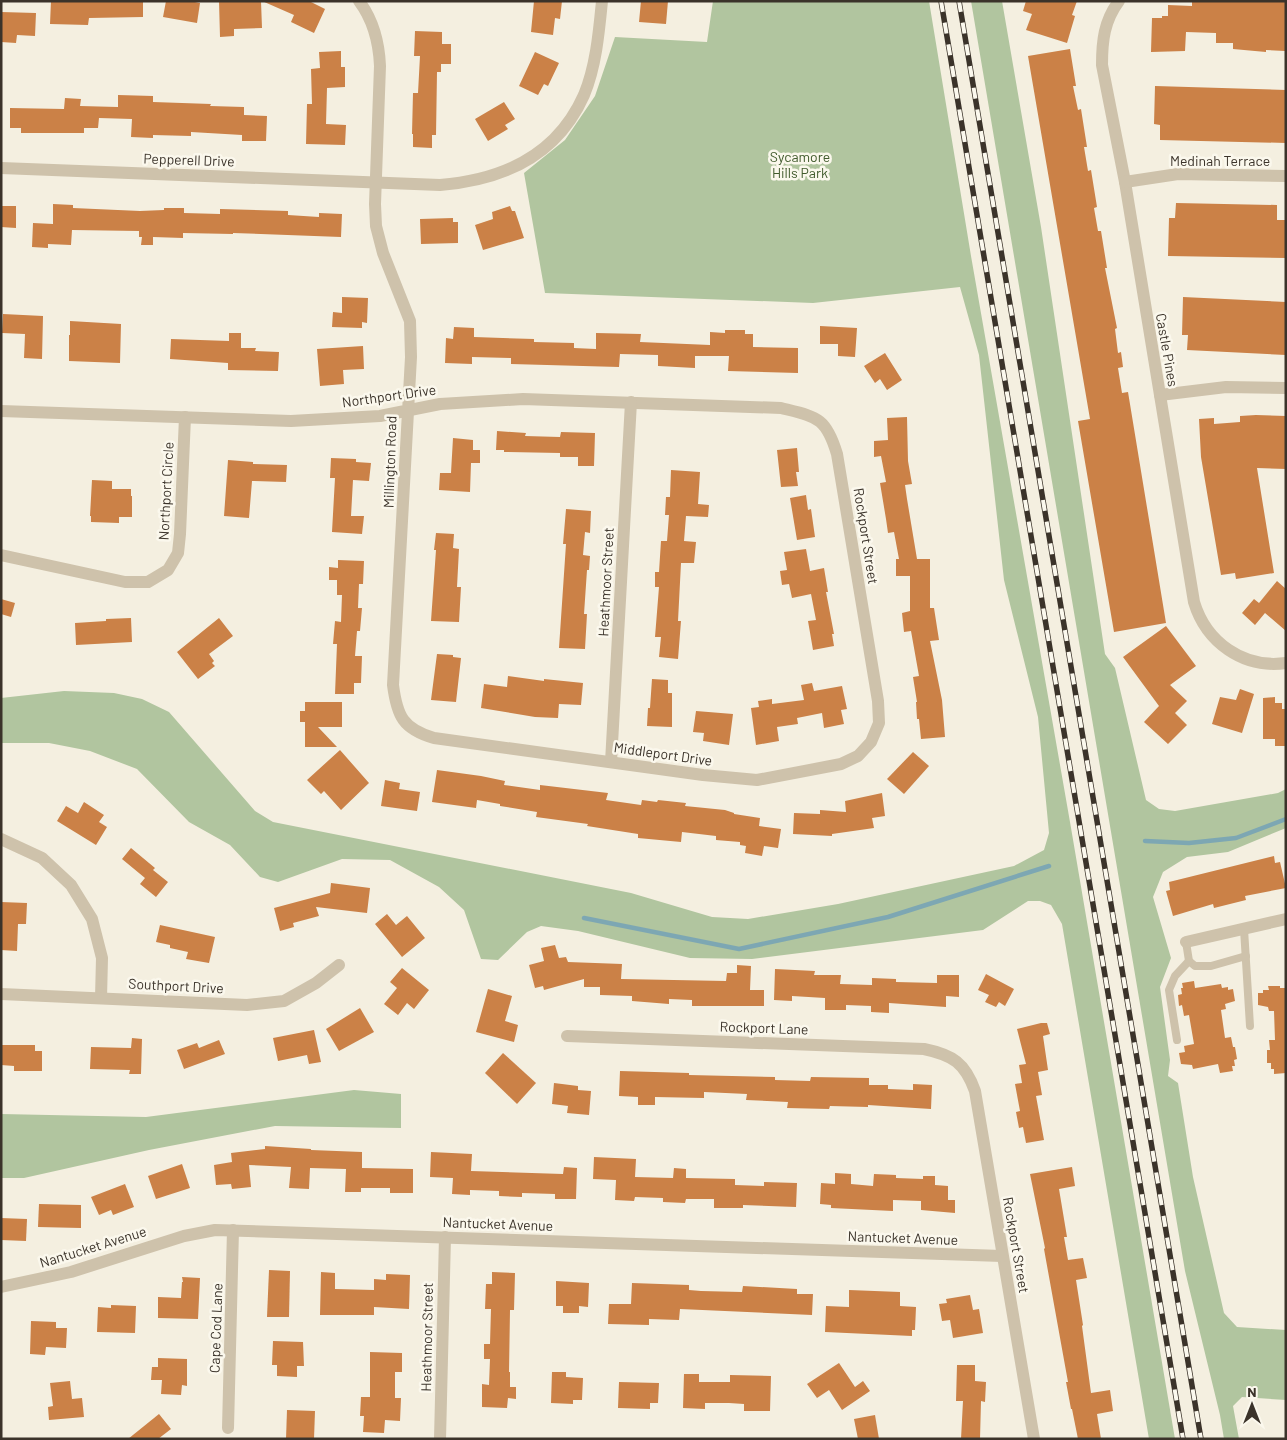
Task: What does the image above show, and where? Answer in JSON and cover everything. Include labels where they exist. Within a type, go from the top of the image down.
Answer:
[{"type":"street","name":"Millington Road","points":[[359,1],[374,26],[379,45],[380,66],[375,204],[378,235],[383,253],[410,321],[412,357],[407,411],[393,685],[395,705],[405,723]]},
{"type":"street","name":"Pepperell Drive","points":[[1,168],[440,185],[481,180],[500,174],[529,159],[543,149],[566,125],[584,94],[595,52],[602,1]]},
{"type":"street","name":"Castle Pines","points":[[1116,6],[1106,24],[1103,38],[1102,66],[1125,182],[1194,602],[1198,616],[1215,640],[1227,649],[1242,658],[1260,663],[1286,663]]},
{"type":"street","name":"Medinah Terrace","points":[[1125,182],[1178,174],[1286,176]]},
{"type":"street","points":[[1160,395],[1226,386],[1286,388]]},
{"type":"street","name":"Northport Drive","points":[[1,411],[291,421],[380,416],[440,404],[523,399],[781,408]]},
{"type":"street","name":"Heathmoor Street","points":[[611,762],[631,402]]},
{"type":"street","name":"Rockport Street","points":[[781,408],[812,415],[825,426],[833,440],[837,454],[878,702]]},
{"type":"street","name":"Northport Circle","points":[[1,555],[125,582],[148,582],[168,570],[178,553],[185,417]]},
{"type":"street","name":"Middleport Drive","points":[[405,723],[418,734],[434,738],[703,775],[757,780],[840,764],[858,756],[871,742],[879,723],[878,702]]},
{"type":"street","points":[[1,839],[42,858],[71,885],[92,919],[102,958],[101,998]]},
{"type":"street","points":[[1186,942],[1286,919]]},
{"type":"street","name":"Southport Drive","points":[[1,994],[247,1005],[284,1001],[316,983],[339,965]]},
{"type":"street","name":"Rockport Lane","points":[[566,1036],[924,1049],[942,1053],[957,1062]]},
{"type":"street","name":"Rockport Street","points":[[957,1062],[969,1074],[975,1091],[1034,1439]]},
{"type":"street","name":"Nantucket Avenue","points":[[1,1287],[71,1272],[184,1236],[215,1230],[1002,1256]]},
{"type":"street","name":"Cape Cod Lane","points":[[228,1428],[234,1230]]},
{"type":"street","name":"Heathmoor Street","points":[[440,1439],[445,1237]]},
{"type":"lane","points":[[1244,929],[1250,1026]]},
{"type":"lane","points":[[1186,942],[1189,961],[1195,966],[1211,966],[1246,956]]},
{"type":"lane","points":[[1177,1040],[1169,990],[1175,976],[1189,961]]},
{"type":"green space","name":"Sycamore Hills Park","points":[[713,1],[929,1],[971,256],[1175,1439],[1149,1439],[1062,924],[1051,905],[1040,901],[1028,901],[983,930],[752,959],[690,958],[578,931],[541,926],[527,932],[498,960],[481,959],[464,910],[439,887],[390,860],[342,859],[278,882],[260,877],[230,845],[189,822],[137,769],[90,751],[49,743],[1,743],[1,698],[64,691],[114,693],[142,699],[169,712],[255,811],[273,822],[631,893],[712,917],[748,919],[838,904],[1014,866],[1044,850],[1049,833],[1038,717],[1004,580],[979,355],[960,287],[813,303],[545,293],[524,173],[565,140],[595,96],[615,37],[707,42]]},
{"type":"green space","points":[[971,1],[1002,1],[1041,227],[1105,654],[1115,668],[1146,800],[1159,809],[1175,811],[1278,793],[1286,789],[1286,828],[1228,852],[1187,857],[1163,872],[1153,897],[1171,958],[1160,987],[1170,1060],[1168,1076],[1178,1083],[1193,1177],[1224,1313],[1237,1327],[1286,1330],[1286,1400],[1242,1397],[1233,1406],[1239,1439],[1224,1439],[1220,1415],[1185,1271]]},
{"type":"green space","points":[[354,1090],[401,1094],[401,1128],[275,1126],[149,1150],[24,1178],[1,1178],[1,1114],[146,1117]]},
{"type":"building","points":[[51,1],[143,1],[143,17],[89,18],[88,25],[50,24]]},
{"type":"building","points":[[166,1],[200,3],[197,23],[163,17]]},
{"type":"building","points":[[219,1],[261,1],[262,28],[234,29],[234,36],[220,37]]},
{"type":"building","points":[[262,1],[309,1],[325,9],[314,33],[291,22],[294,15]]},
{"type":"building","points":[[534,1],[562,1],[560,19],[555,18],[553,35],[531,32]]},
{"type":"building","points":[[641,1],[668,1],[666,24],[639,22]]},
{"type":"building","points":[[1026,1],[1077,1],[1072,15],[1075,16],[1067,43],[1026,30],[1032,14],[1023,11]]},
{"type":"building","points":[[1192,1],[1286,1],[1285,51],[1266,50],[1266,52],[1233,49],[1233,43],[1216,43],[1216,33],[1186,32],[1185,51],[1151,52],[1152,18],[1168,16],[1168,5],[1192,6]]},
{"type":"building","points":[[1,12],[36,13],[35,36],[17,35],[16,43],[1,42]]},
{"type":"building","points":[[415,31],[442,32],[442,44],[451,44],[451,64],[441,64],[441,72],[437,72],[436,135],[432,135],[432,148],[413,147],[413,93],[418,93],[420,56],[414,56]]},
{"type":"building","points":[[1070,49],[1076,86],[1073,86],[1078,110],[1081,109],[1087,147],[1084,147],[1088,171],[1091,170],[1097,207],[1094,208],[1098,231],[1101,231],[1107,268],[1105,268],[1117,328],[1115,329],[1118,353],[1121,352],[1123,367],[1118,368],[1122,393],[1128,392],[1166,623],[1114,632],[1078,421],[1090,419],[1028,56]]},
{"type":"building","points":[[341,51],[341,67],[345,67],[345,87],[327,88],[326,124],[346,125],[345,145],[306,144],[307,104],[312,104],[311,69],[320,68],[319,52]]},
{"type":"building","points":[[535,52],[559,63],[548,86],[544,84],[538,95],[519,86]]},
{"type":"building","points":[[1155,86],[1286,90],[1286,143],[1160,140],[1160,125],[1154,124]]},
{"type":"building","points":[[118,95],[153,96],[153,102],[244,107],[244,115],[267,116],[266,141],[242,141],[242,135],[191,132],[191,136],[153,135],[153,138],[131,137],[132,119],[99,118],[98,128],[84,128],[84,133],[21,133],[21,128],[10,128],[10,108],[64,109],[65,98],[81,99],[80,106],[118,107]]},
{"type":"building","points":[[504,102],[515,119],[505,125],[508,129],[488,141],[475,119]]},
{"type":"building","points":[[1176,203],[1277,205],[1277,220],[1286,220],[1286,258],[1168,256],[1169,218],[1175,218]]},
{"type":"building","points":[[53,204],[73,205],[73,208],[140,211],[184,208],[184,213],[220,214],[220,209],[288,211],[288,215],[319,217],[319,213],[342,214],[341,237],[183,233],[183,238],[153,237],[153,245],[141,245],[142,237],[139,237],[139,231],[72,230],[71,245],[48,244],[48,248],[32,247],[33,223],[53,224]]},
{"type":"building","points":[[1,206],[16,206],[16,228],[1,227]]},
{"type":"building","points":[[510,206],[512,211],[515,211],[524,238],[483,250],[475,225],[493,219],[492,212]]},
{"type":"building","points":[[453,218],[453,222],[458,222],[458,243],[421,244],[420,219]]},
{"type":"building","points":[[342,297],[368,298],[367,323],[362,322],[362,328],[332,327],[333,312],[342,313]]},
{"type":"building","points":[[1183,297],[1286,302],[1286,355],[1187,350],[1188,335],[1182,335]]},
{"type":"building","points":[[3,314],[43,316],[42,359],[24,358],[25,334],[2,333]]},
{"type":"building","points":[[70,321],[121,324],[120,363],[69,361]]},
{"type":"building","points":[[820,326],[857,328],[855,357],[838,356],[838,344],[820,344]]},
{"type":"building","points":[[454,327],[474,328],[474,337],[534,339],[534,342],[574,343],[574,348],[596,349],[596,333],[641,334],[640,342],[710,345],[710,332],[725,333],[725,330],[745,330],[745,334],[753,334],[753,347],[798,348],[798,373],[728,371],[729,356],[695,356],[695,368],[658,366],[658,355],[620,354],[619,367],[511,364],[511,358],[472,357],[472,364],[445,363],[446,338],[453,339]]},
{"type":"building","points":[[229,333],[241,333],[241,348],[256,348],[255,351],[279,352],[278,371],[228,370],[228,363],[170,359],[171,339],[229,341]]},
{"type":"building","points":[[363,346],[364,369],[343,370],[344,384],[320,386],[317,349]]},
{"type":"building","points":[[885,353],[902,380],[887,390],[880,379],[875,383],[864,366]]},
{"type":"building","points":[[1240,416],[1286,416],[1286,469],[1257,468],[1274,573],[1236,579],[1235,573],[1221,575],[1201,457],[1199,419],[1214,418],[1214,424],[1240,422]]},
{"type":"building","points":[[907,417],[908,461],[912,484],[905,485],[917,559],[930,559],[930,608],[934,608],[939,640],[930,641],[942,700],[945,737],[921,739],[913,677],[919,676],[911,631],[904,632],[902,613],[910,611],[910,576],[896,576],[896,559],[899,559],[894,532],[888,533],[880,483],[886,482],[881,456],[874,457],[874,441],[888,440],[887,418]]},
{"type":"building","points":[[497,431],[526,433],[525,436],[560,437],[561,432],[595,433],[594,466],[578,466],[578,457],[560,457],[560,453],[504,452],[504,450],[496,450]]},
{"type":"building","points":[[453,438],[473,440],[473,450],[480,450],[480,463],[471,463],[470,492],[439,490],[440,473],[451,473]]},
{"type":"building","points":[[797,448],[799,472],[796,472],[798,486],[781,487],[777,450]]},
{"type":"building","points":[[331,458],[356,459],[356,462],[371,463],[369,481],[353,480],[351,516],[364,516],[362,534],[332,532],[335,478],[330,478]]},
{"type":"building","points":[[228,460],[253,462],[253,464],[287,465],[286,482],[252,481],[249,518],[224,516]]},
{"type":"building","points":[[671,470],[700,472],[698,504],[709,505],[708,517],[686,516],[684,541],[696,542],[694,563],[681,563],[678,621],[681,621],[678,659],[659,657],[661,637],[655,637],[659,587],[655,587],[655,572],[659,572],[661,541],[667,541],[669,515],[665,515],[666,497],[670,497]]},
{"type":"building","points":[[92,480],[112,481],[112,489],[131,489],[132,517],[119,517],[119,523],[91,522]]},
{"type":"building","points":[[806,495],[808,510],[811,509],[815,537],[797,540],[790,498]]},
{"type":"building","points":[[566,509],[591,511],[590,533],[585,532],[583,555],[590,556],[589,570],[587,570],[584,614],[587,614],[585,649],[559,648],[566,544],[563,544]]},
{"type":"building","points":[[436,533],[454,534],[453,548],[459,549],[457,587],[461,587],[459,622],[431,621]]},
{"type":"building","points":[[806,549],[810,571],[824,568],[828,592],[826,592],[834,634],[832,634],[834,646],[813,650],[808,621],[816,620],[811,594],[792,598],[789,584],[782,585],[780,571],[787,570],[784,552]]},
{"type":"building","points":[[338,560],[364,561],[363,584],[359,584],[358,608],[362,608],[360,631],[357,631],[355,656],[362,656],[361,683],[354,683],[354,694],[335,694],[337,644],[333,644],[335,621],[341,622],[342,595],[337,595],[337,580],[329,580],[329,567],[338,568]]},
{"type":"building","points":[[1277,581],[1286,589],[1286,631],[1265,613],[1255,625],[1242,613],[1254,599],[1259,603]]},
{"type":"building","points":[[1,599],[15,603],[11,617],[1,614]]},
{"type":"building","points":[[131,618],[132,642],[76,645],[75,623]]},
{"type":"building","points":[[219,618],[233,636],[209,654],[215,666],[198,679],[177,652]]},
{"type":"building","points":[[1166,626],[1196,666],[1170,685],[1187,701],[1175,713],[1187,725],[1168,744],[1144,722],[1159,706],[1123,657]]},
{"type":"building","points":[[437,654],[453,655],[453,657],[461,658],[456,702],[431,700]]},
{"type":"building","points":[[508,676],[544,681],[544,679],[583,683],[581,705],[559,704],[558,718],[535,717],[481,708],[484,684],[507,687]]},
{"type":"building","points":[[652,679],[668,680],[668,693],[672,693],[672,727],[647,726]]},
{"type":"building","points":[[812,683],[814,691],[842,686],[847,709],[841,710],[844,724],[824,728],[822,713],[797,718],[798,724],[777,727],[779,741],[756,745],[751,708],[759,707],[758,701],[772,699],[772,704],[804,700],[801,685]]},
{"type":"building","points":[[1240,689],[1254,694],[1242,733],[1212,724],[1220,697],[1236,700]]},
{"type":"building","points":[[1275,697],[1275,703],[1282,703],[1282,709],[1286,709],[1286,746],[1275,746],[1275,739],[1263,739],[1263,698]]},
{"type":"building","points":[[305,702],[342,702],[342,727],[318,727],[337,747],[305,747],[305,722],[300,722],[300,711],[305,711]]},
{"type":"building","points":[[696,711],[733,714],[729,745],[703,741],[704,733],[693,732]]},
{"type":"building","points":[[340,750],[369,783],[341,810],[324,791],[321,794],[307,780]]},
{"type":"building","points":[[913,752],[929,766],[904,794],[887,779]]},
{"type":"building","points":[[437,770],[505,781],[504,785],[540,790],[540,785],[608,793],[606,800],[641,805],[642,800],[686,803],[685,806],[725,810],[734,814],[760,818],[759,826],[781,829],[778,848],[764,846],[762,856],[745,853],[746,846],[740,845],[740,842],[716,840],[716,836],[682,832],[681,842],[638,838],[638,834],[587,826],[588,824],[536,817],[537,812],[500,806],[500,804],[477,800],[476,808],[432,802]]},
{"type":"building","points":[[385,780],[400,783],[399,789],[420,792],[417,811],[381,806]]},
{"type":"building","points":[[882,793],[885,816],[872,818],[874,828],[832,834],[832,836],[793,834],[794,813],[820,814],[820,810],[846,812],[845,801]]},
{"type":"building","points":[[84,802],[104,815],[99,822],[107,827],[96,845],[57,821],[66,806],[78,813]]},
{"type":"building","points":[[131,848],[155,868],[153,870],[168,882],[156,897],[140,884],[145,878],[122,859]]},
{"type":"building","points":[[1274,856],[1275,863],[1280,862],[1286,888],[1245,896],[1246,900],[1214,908],[1213,904],[1173,916],[1166,891],[1170,890],[1169,882]]},
{"type":"building","points":[[331,883],[370,888],[367,913],[316,907],[319,916],[293,923],[294,927],[280,931],[274,908],[330,893]]},
{"type":"building","points":[[1,902],[27,903],[26,924],[18,924],[17,951],[1,950]]},
{"type":"building","points":[[387,914],[396,925],[407,916],[425,938],[402,957],[375,924]]},
{"type":"building","points":[[160,925],[215,937],[209,963],[186,959],[188,952],[170,948],[170,945],[156,942]]},
{"type":"building","points":[[555,945],[559,958],[566,957],[568,962],[622,964],[621,979],[726,981],[727,973],[737,973],[737,965],[751,966],[750,990],[764,990],[764,1006],[692,1006],[692,1000],[669,999],[669,1004],[632,1001],[632,996],[600,995],[600,987],[584,987],[584,979],[544,990],[543,986],[535,988],[529,965],[544,961],[541,948]]},
{"type":"building","points":[[402,968],[429,990],[414,1009],[407,1003],[398,1015],[384,1004],[397,988],[390,982]]},
{"type":"building","points":[[775,969],[815,971],[814,975],[841,975],[840,984],[872,985],[872,978],[896,979],[896,982],[937,983],[937,975],[959,975],[959,997],[946,996],[946,1007],[889,1003],[889,1013],[871,1012],[871,1006],[846,1005],[846,1010],[825,1010],[825,998],[792,996],[792,1001],[774,1000]]},
{"type":"building","points":[[986,974],[1014,989],[1005,1006],[999,1002],[996,1007],[985,1002],[989,995],[978,990]]},
{"type":"building","points":[[1194,981],[1195,988],[1221,984],[1222,988],[1228,987],[1228,990],[1233,989],[1235,1001],[1225,1004],[1226,1009],[1221,1010],[1225,1038],[1231,1037],[1233,1047],[1235,1047],[1237,1059],[1234,1060],[1235,1066],[1232,1066],[1233,1071],[1220,1073],[1218,1064],[1193,1069],[1192,1065],[1181,1064],[1179,1053],[1185,1052],[1184,1046],[1194,1044],[1189,1015],[1184,1016],[1182,1005],[1179,1006],[1178,995],[1182,994],[1182,983]]},
{"type":"building","points":[[1268,986],[1286,988],[1286,1073],[1274,1074],[1274,1069],[1271,1069],[1271,1063],[1267,1063],[1267,1050],[1270,1050],[1269,1040],[1275,1040],[1274,1011],[1269,1011],[1268,1007],[1258,1005],[1258,993],[1263,993],[1263,990],[1269,990]]},
{"type":"building","points":[[488,989],[512,996],[505,1021],[518,1025],[514,1042],[476,1032]]},
{"type":"building","points":[[360,1008],[374,1032],[339,1051],[326,1029]]},
{"type":"building","points":[[1047,1023],[1050,1034],[1043,1036],[1048,1070],[1038,1072],[1042,1095],[1036,1096],[1044,1140],[1026,1143],[1023,1127],[1019,1128],[1016,1112],[1020,1111],[1015,1084],[1022,1083],[1019,1065],[1026,1064],[1017,1029]]},
{"type":"building","points":[[314,1030],[321,1062],[309,1064],[307,1055],[278,1061],[273,1038]]},
{"type":"building","points":[[132,1038],[142,1039],[141,1074],[129,1074],[130,1070],[90,1069],[91,1047],[131,1048]]},
{"type":"building","points":[[219,1040],[225,1054],[184,1069],[177,1050],[197,1043],[199,1048]]},
{"type":"building","points":[[1,1045],[35,1045],[35,1051],[42,1051],[42,1071],[14,1071],[14,1066],[1,1065]]},
{"type":"building","points":[[503,1053],[536,1083],[517,1104],[485,1073]]},
{"type":"building","points":[[620,1071],[775,1077],[775,1080],[810,1081],[811,1077],[869,1078],[869,1085],[888,1085],[888,1089],[913,1090],[913,1084],[932,1085],[931,1109],[868,1105],[868,1107],[830,1106],[829,1109],[787,1108],[788,1102],[746,1100],[747,1094],[704,1092],[704,1098],[655,1097],[655,1105],[638,1105],[638,1097],[619,1096]]},
{"type":"building","points":[[554,1083],[578,1086],[578,1090],[591,1091],[589,1115],[567,1113],[568,1106],[552,1104]]},
{"type":"building","points":[[265,1146],[362,1152],[362,1168],[413,1169],[413,1193],[390,1193],[390,1188],[361,1188],[361,1192],[345,1192],[346,1169],[310,1168],[309,1189],[289,1188],[291,1167],[249,1165],[251,1187],[232,1189],[231,1184],[216,1185],[214,1165],[232,1162],[231,1153],[265,1149]]},
{"type":"building","points":[[431,1152],[472,1154],[471,1171],[563,1174],[564,1167],[577,1168],[576,1199],[555,1199],[555,1194],[522,1193],[522,1197],[499,1196],[499,1191],[470,1190],[470,1195],[452,1194],[453,1178],[430,1177]]},
{"type":"building","points":[[594,1157],[636,1159],[635,1177],[673,1178],[674,1168],[686,1169],[686,1178],[735,1179],[735,1185],[764,1186],[764,1182],[797,1183],[796,1207],[743,1205],[743,1208],[714,1208],[714,1199],[686,1199],[685,1203],[663,1202],[663,1198],[635,1197],[634,1201],[615,1200],[616,1180],[593,1179]]},
{"type":"building","points":[[182,1164],[190,1188],[156,1199],[148,1176]]},
{"type":"building","points":[[1072,1167],[1075,1186],[1059,1189],[1067,1237],[1064,1237],[1068,1260],[1083,1258],[1087,1278],[1076,1280],[1091,1393],[1110,1390],[1113,1411],[1097,1414],[1101,1439],[1078,1439],[1066,1382],[1068,1382],[1045,1248],[1030,1174]]},
{"type":"building","points":[[835,1173],[851,1174],[851,1184],[873,1186],[874,1174],[896,1175],[896,1178],[923,1179],[923,1176],[935,1176],[935,1185],[948,1186],[948,1200],[955,1200],[955,1213],[921,1210],[921,1201],[893,1200],[893,1211],[831,1208],[831,1205],[820,1204],[821,1183],[835,1184]]},
{"type":"building","points":[[125,1184],[134,1207],[113,1215],[111,1210],[99,1215],[91,1197]]},
{"type":"building","points":[[39,1204],[81,1205],[81,1228],[38,1227]]},
{"type":"building","points":[[1,1218],[27,1219],[26,1241],[1,1240]]},
{"type":"building","points":[[269,1270],[290,1271],[289,1317],[267,1317]]},
{"type":"building","points":[[321,1272],[335,1273],[335,1289],[374,1290],[374,1279],[386,1280],[386,1274],[410,1275],[409,1309],[374,1307],[374,1315],[320,1315]]},
{"type":"building","points":[[492,1272],[515,1273],[514,1310],[510,1310],[509,1372],[510,1387],[516,1387],[516,1399],[508,1398],[507,1408],[482,1407],[482,1384],[489,1385],[490,1359],[484,1359],[484,1344],[490,1344],[491,1309],[485,1309],[486,1284],[492,1284]]},
{"type":"building","points":[[182,1277],[200,1278],[198,1319],[158,1318],[158,1297],[181,1298]]},
{"type":"building","points":[[556,1281],[589,1283],[588,1307],[579,1306],[579,1313],[563,1313],[563,1306],[556,1306]]},
{"type":"building","points":[[632,1283],[689,1285],[689,1290],[701,1291],[742,1292],[743,1286],[797,1289],[797,1294],[813,1294],[812,1315],[680,1309],[679,1320],[649,1319],[649,1325],[608,1324],[609,1304],[631,1304]]},
{"type":"building","points":[[849,1290],[900,1292],[900,1306],[916,1307],[915,1330],[912,1330],[912,1336],[825,1332],[826,1306],[849,1307]]},
{"type":"building","points":[[970,1295],[973,1310],[979,1309],[983,1333],[953,1338],[950,1320],[942,1321],[939,1304],[947,1303],[946,1299]]},
{"type":"building","points":[[111,1305],[136,1306],[135,1333],[97,1332],[98,1307],[111,1308]]},
{"type":"building","points":[[31,1321],[56,1322],[56,1328],[67,1328],[66,1348],[46,1347],[45,1355],[30,1354]]},
{"type":"building","points":[[273,1341],[303,1342],[304,1366],[297,1366],[297,1377],[277,1376],[277,1365],[272,1365]]},
{"type":"building","points":[[370,1352],[402,1353],[402,1372],[395,1372],[395,1398],[401,1398],[400,1421],[385,1420],[384,1433],[363,1432],[364,1416],[360,1416],[361,1397],[370,1397]]},
{"type":"building","points":[[158,1358],[187,1359],[187,1386],[182,1385],[181,1395],[161,1394],[162,1380],[151,1380],[152,1367],[158,1367]]},
{"type":"building","points":[[839,1363],[855,1387],[863,1381],[870,1391],[842,1410],[829,1390],[817,1398],[807,1384]]},
{"type":"building","points":[[957,1365],[975,1365],[975,1381],[986,1382],[985,1402],[981,1401],[980,1439],[961,1439],[963,1401],[956,1401]]},
{"type":"building","points":[[552,1372],[566,1372],[566,1377],[583,1378],[582,1400],[573,1400],[573,1404],[551,1403]]},
{"type":"building","points":[[684,1374],[699,1374],[699,1382],[730,1382],[730,1375],[771,1376],[770,1411],[744,1411],[744,1404],[729,1403],[705,1403],[705,1409],[683,1408]]},
{"type":"building","points":[[70,1381],[72,1399],[82,1398],[84,1417],[49,1420],[48,1407],[53,1406],[50,1383]]},
{"type":"building","points":[[619,1382],[659,1383],[658,1403],[650,1403],[650,1409],[618,1408]]},
{"type":"building","points":[[287,1410],[315,1411],[314,1439],[286,1439]]},
{"type":"building","points":[[159,1414],[171,1429],[158,1439],[128,1439]]},
{"type":"building","points":[[875,1415],[879,1439],[858,1439],[854,1419]]},
{"type":"waterway","points":[[1145,841],[1189,843],[1236,838],[1286,819]]},
{"type":"waterway","points":[[584,918],[739,949],[888,917],[1049,866]]},
{"type":"railway","points":[[941,1],[1183,1439]]},
{"type":"railway","points":[[959,1],[1201,1439]]}]
